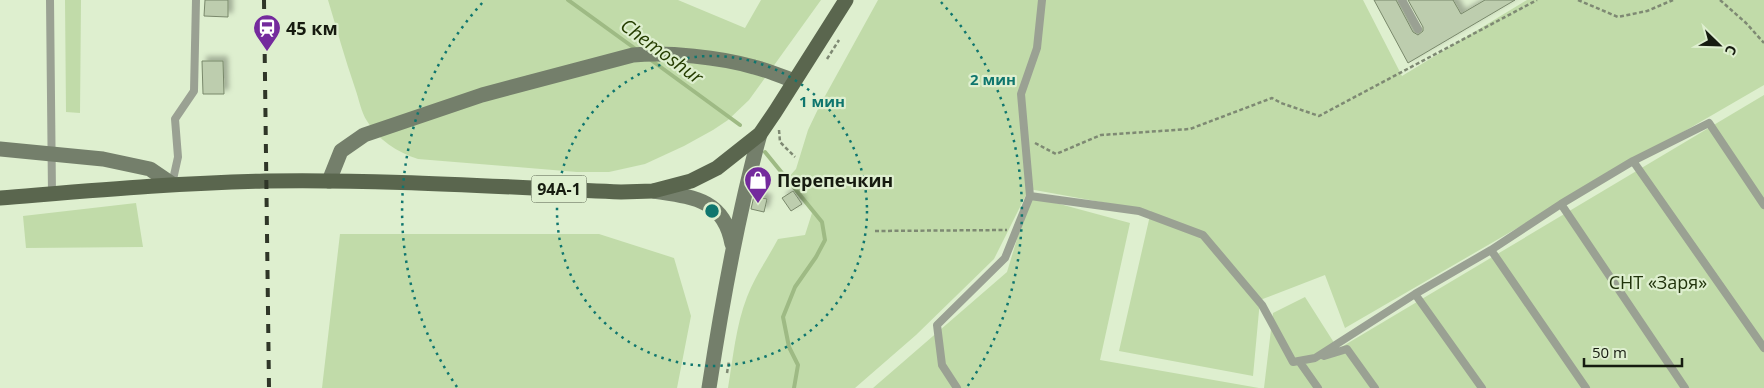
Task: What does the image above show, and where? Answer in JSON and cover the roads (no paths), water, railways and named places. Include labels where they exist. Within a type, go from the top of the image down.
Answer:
[{"type":"main road","name":"94А-1","points":[[0,198],[172,184],[329,181],[621,192],[653,191],[691,181],[717,168],[760,134],[846,0]]},
{"type":"main road","points":[[329,181],[341,151],[364,135],[482,95],[633,55],[653,53],[714,59],[753,66],[794,81]]},
{"type":"main road","points":[[709,388],[747,180],[760,134]]},
{"type":"main road","points":[[0,149],[103,159],[150,169],[172,184]]},
{"type":"main road","points":[[653,191],[683,195],[713,208],[724,219],[730,232],[733,250]]},
{"type":"lane","points":[[50,0],[52,194]]},
{"type":"lane","points":[[172,184],[178,157],[175,119],[194,91],[196,0]]},
{"type":"lane","points":[[957,388],[942,365],[937,325],[1005,258],[1030,196],[1021,94],[1037,48],[1042,0]]},
{"type":"lane","points":[[1402,0],[1418,29]]},
{"type":"lane","points":[[1315,358],[1415,294],[1491,250],[1560,204],[1633,161],[1709,123],[1764,205]]},
{"type":"lane","points":[[1633,161],[1764,348]]},
{"type":"lane","points":[[1030,196],[1140,211],[1203,235],[1262,305],[1293,362],[1347,349],[1375,388]]},
{"type":"lane","points":[[1560,204],[1685,388]]},
{"type":"lane","points":[[1491,250],[1586,388]]},
{"type":"lane","points":[[1415,294],[1482,388]]},
{"type":"lane","points":[[1299,361],[1318,388]]},
{"type":"waterway","name":"Chemoshur","points":[[568,0],[637,50]]},
{"type":"waterway","name":"Chemoshur","points":[[651,60],[740,125]]},
{"type":"waterway","name":"Chemoshur","points":[[765,152],[822,222],[825,240],[816,257],[795,287],[783,317],[789,347],[798,365],[794,388]]},
{"type":"railway","points":[[264,0],[269,388]]},
{"type":"place","name":"45 км","points":[[267,52]]},
{"type":"place","name":"Перепечкин","points":[[758,204]]},
{"type":"park label","name":"СНТ «Заря»","points":[[1658,282]]}]
